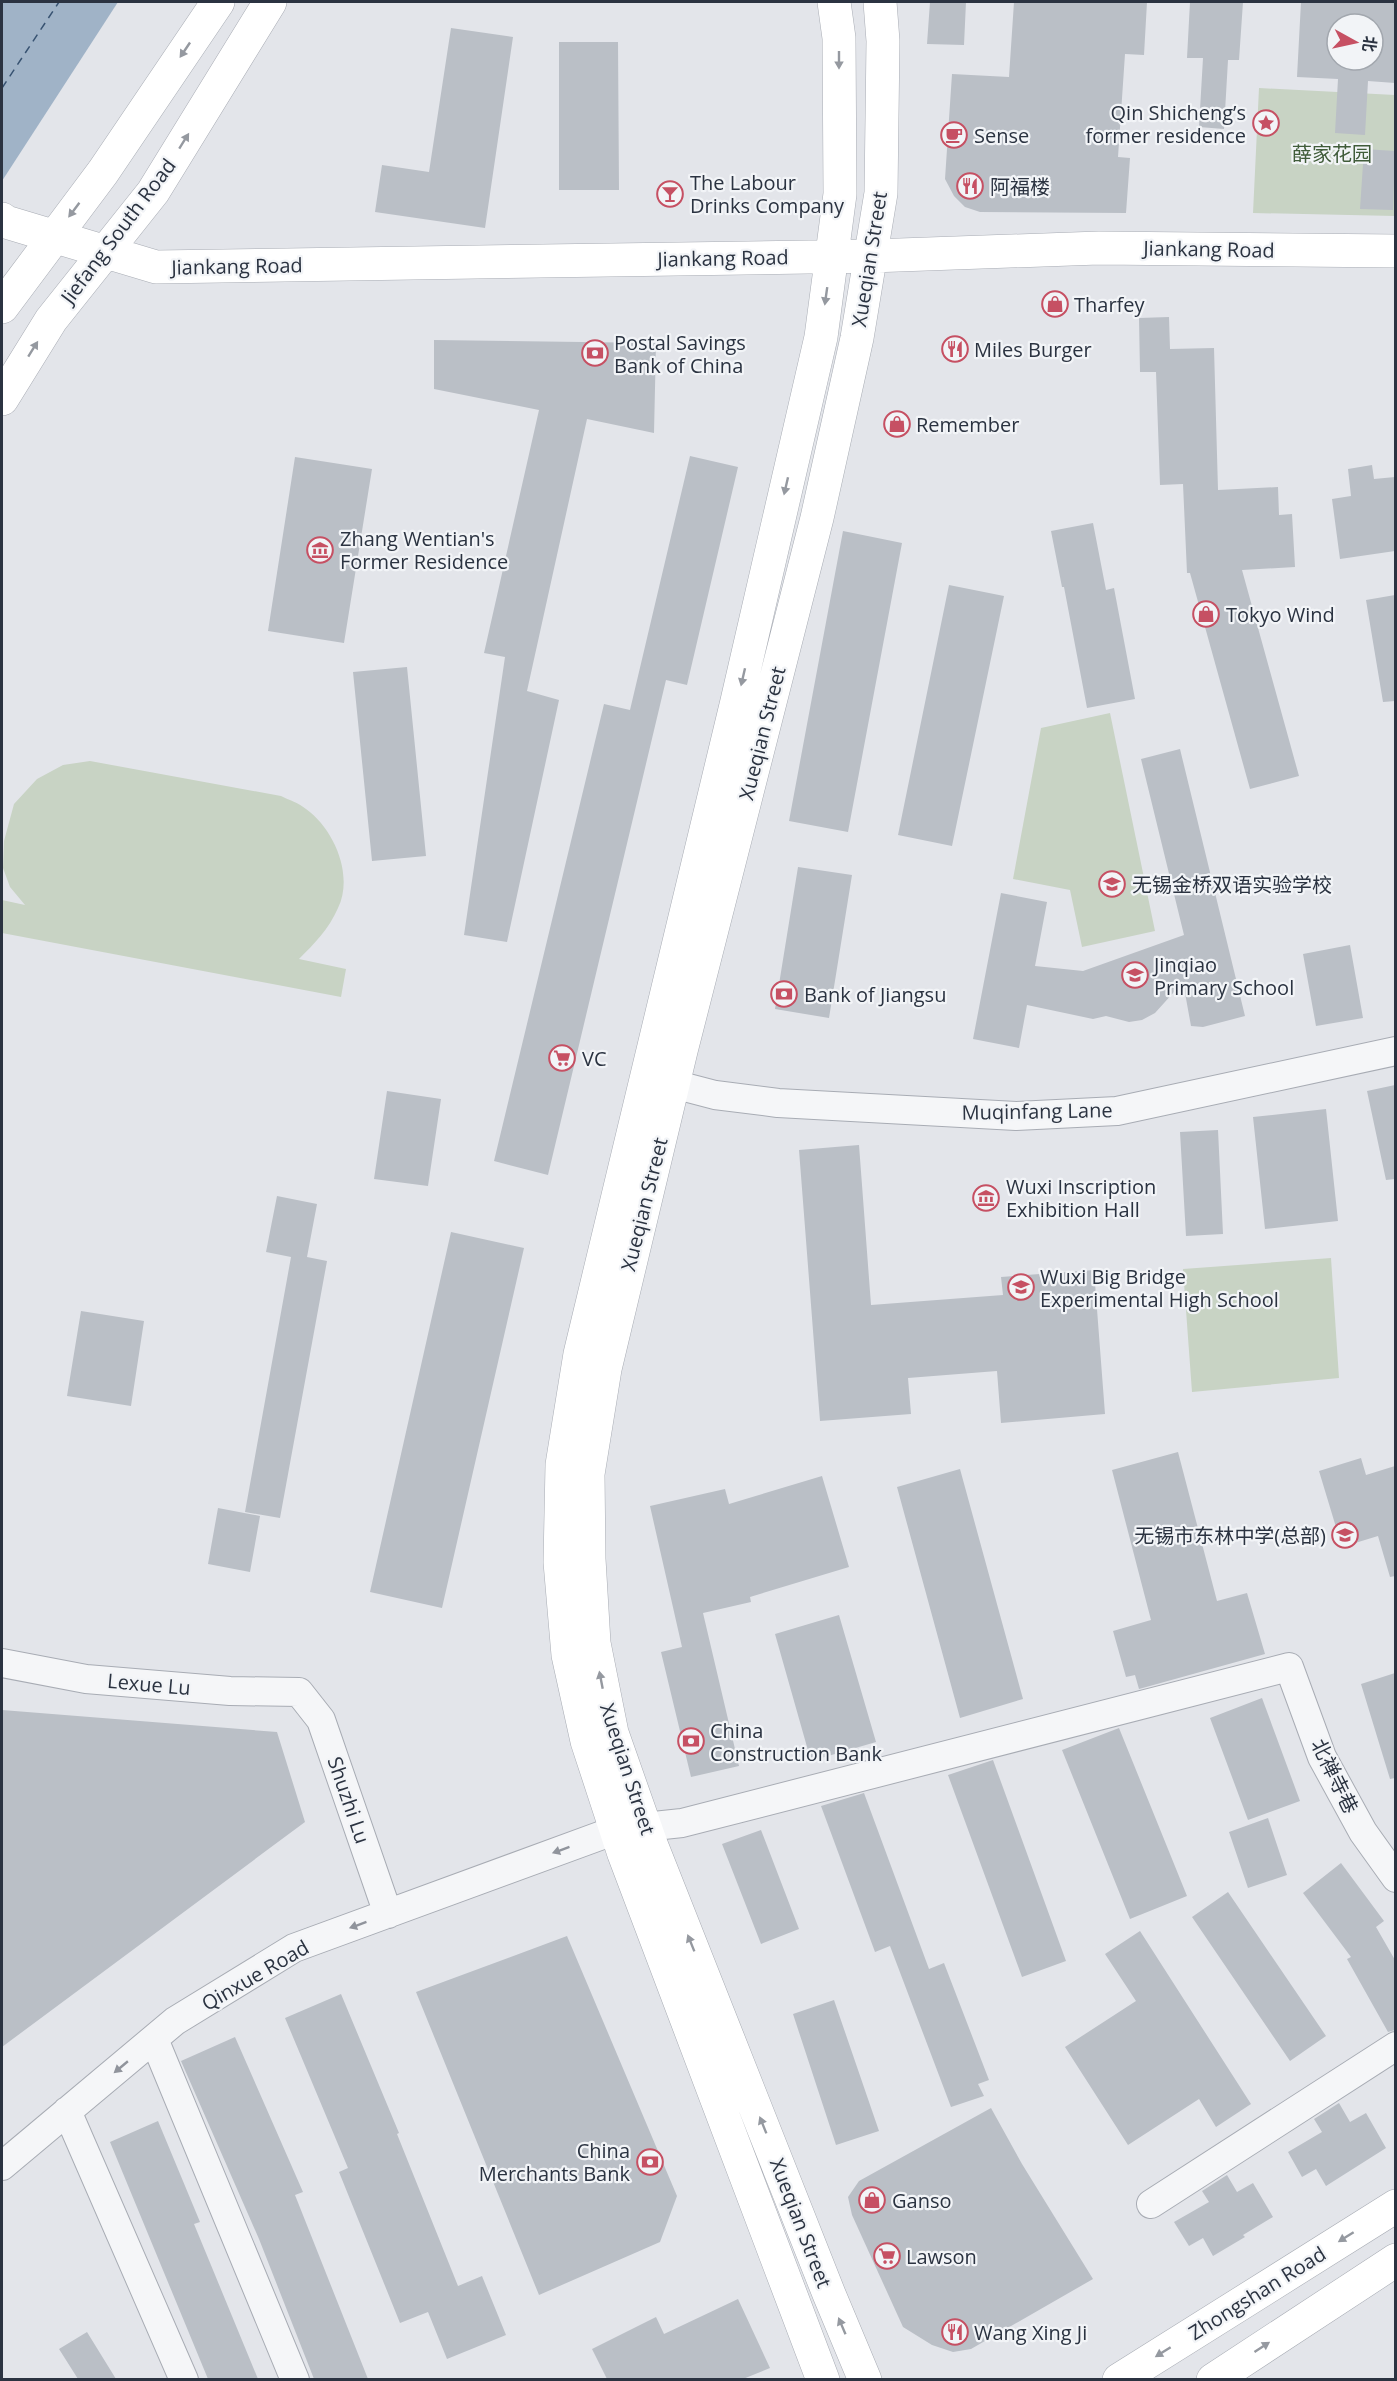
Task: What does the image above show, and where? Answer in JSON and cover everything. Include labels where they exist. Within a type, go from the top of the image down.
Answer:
[{"type":"main road","points":[[2,307],[103,172],[218,2]]},
{"type":"main road","name":"Jiefang South Road","points":[[2,399],[51,320],[153,192],[270,2]]},
{"type":"main road","name":"Xueqian Street","points":[[834,2],[839,38],[840,194],[820,337],[737,701],[580,1354],[562,1466],[560,1562],[568,1655],[587,1742],[630,1828],[865,2379]]},
{"type":"main road","name":"Xueqian Street","points":[[823,2379],[630,1828],[594,1643],[589,1559],[588,1474],[605,1369],[673,1084],[817,518],[857,338],[880,193],[883,41],[880,2]]},
{"type":"main road","name":"Jiankang Road","points":[[2,219],[156,267],[871,256],[1099,248],[1395,251]]},
{"type":"main road","name":"Zhongshan Road","points":[[1119,2379],[1395,2206]]},
{"type":"main road","points":[[1213,2379],[1395,2260]]},
{"type":"street","name":"Muqinfang Lane","points":[[673,1084],[715,1095],[778,1103],[1016,1116],[1117,1111],[1395,1051]]},
{"type":"street","name":"Lexue Lu","points":[[2,1663],[86,1679],[231,1691],[299,1692]]},
{"type":"street","name":"Qinxue Road","points":[[2,2166],[175,2021],[294,1948],[630,1828],[682,1823],[1288,1666]]},
{"type":"street","name":"北禅寺巷","points":[[1288,1666],[1322,1757],[1363,1832],[1395,1878]]},
{"type":"street","name":"Shuzhi Lu","points":[[299,1692],[321,1720],[388,1914]]},
{"type":"street","points":[[154,2038],[295,2379]]},
{"type":"street","points":[[1151,2204],[1395,2046]]},
{"type":"street","points":[[68,2111],[184,2379]]},
{"type":"green space","name":"薛家花园","points":[[1259,88],[1395,95],[1395,216],[1253,213]]},
{"type":"green space","points":[[1110,713],[1155,931],[1082,947],[1070,890],[1013,879],[1041,728]]},
{"type":"green space","points":[[90,761],[281,796],[300,805],[316,818],[333,840],[344,881],[338,908],[330,923],[299,959],[346,969],[341,997],[2,933],[2,900],[25,905],[10,887],[3,868],[4,841],[14,804],[37,779],[63,765]]},
{"type":"green space","points":[[1331,1258],[1339,1378],[1192,1392],[1183,1269]]},
{"type":"water","points":[[2,2],[118,2],[2,181]]},
{"type":"building","points":[[930,2],[966,2],[964,45],[927,44]]},
{"type":"building","points":[[1014,2],[1147,2],[1144,55],[1125,54],[1118,157],[1130,158],[1126,213],[980,212],[965,207],[954,196],[945,179],[952,74],[1009,77]]},
{"type":"building","points":[[1190,2],[1243,2],[1239,60],[1228,60],[1224,129],[1199,127],[1203,58],[1187,58]]},
{"type":"building","points":[[1301,2],[1395,2],[1395,83],[1368,81],[1365,135],[1335,133],[1338,79],[1297,77]]},
{"type":"building","points":[[451,28],[513,37],[485,228],[375,212],[382,165],[429,172]]},
{"type":"building","points":[[559,42],[618,42],[619,190],[559,190]]},
{"type":"building","points":[[1364,149],[1395,151],[1393,210],[1360,209]]},
{"type":"building","points":[[1169,317],[1170,349],[1214,348],[1218,490],[1278,487],[1279,515],[1292,514],[1295,567],[1242,570],[1299,776],[1250,789],[1190,573],[1187,573],[1183,484],[1160,485],[1156,372],[1140,372],[1139,318]]},
{"type":"building","points":[[434,340],[656,343],[654,433],[587,419],[527,691],[559,700],[507,942],[464,935],[505,657],[484,653],[539,410],[434,389]]},
{"type":"building","points":[[690,456],[738,467],[687,685],[666,680],[548,1175],[494,1161],[604,704],[630,710]]},
{"type":"building","name":"Zhang Wentian's Former Residence","points":[[295,457],[372,469],[344,643],[268,631]]},
{"type":"building","points":[[1372,465],[1374,479],[1395,477],[1395,551],[1340,559],[1332,499],[1351,496],[1348,469]]},
{"type":"building","points":[[1093,523],[1106,590],[1114,588],[1135,699],[1087,708],[1051,531]]},
{"type":"building","points":[[843,531],[902,543],[848,832],[789,821]]},
{"type":"building","points":[[949,585],[1004,596],[952,846],[898,835]]},
{"type":"building","points":[[1395,595],[1395,701],[1383,702],[1366,600]]},
{"type":"building","points":[[407,667],[426,856],[372,861],[353,672]]},
{"type":"building","points":[[1180,749],[1245,1016],[1203,1027],[1191,1026],[1183,982],[1155,1013],[1142,1020],[1129,1022],[1106,1016],[1093,1019],[1027,1005],[1019,1048],[973,1039],[1001,893],[1047,902],[1035,966],[1083,971],[1184,935],[1141,759]]},
{"type":"building","points":[[798,867],[852,875],[829,1018],[775,1009]]},
{"type":"building","points":[[1350,945],[1363,1018],[1316,1026],[1303,954]]},
{"type":"building","points":[[1395,1085],[1395,1179],[1386,1180],[1367,1091]]},
{"type":"building","points":[[387,1091],[441,1099],[428,1186],[374,1179]]},
{"type":"building","points":[[1326,1109],[1338,1221],[1265,1229],[1253,1117]]},
{"type":"building","points":[[1218,1130],[1223,1234],[1186,1236],[1180,1132]]},
{"type":"building","points":[[859,1145],[871,1305],[1003,1295],[1001,1277],[1094,1270],[1105,1414],[1001,1423],[997,1371],[908,1378],[911,1414],[820,1421],[799,1150]]},
{"type":"building","points":[[277,1196],[317,1204],[307,1257],[327,1261],[280,1518],[245,1512],[291,1257],[266,1252]]},
{"type":"building","points":[[451,1232],[524,1248],[442,1608],[370,1592]]},
{"type":"building","points":[[81,1311],[144,1321],[131,1406],[67,1396]]},
{"type":"building","points":[[1178,1452],[1217,1601],[1247,1593],[1265,1654],[1139,1689],[1135,1675],[1126,1677],[1113,1631],[1151,1620],[1112,1470]]},
{"type":"building","points":[[1361,1458],[1366,1475],[1395,1466],[1395,1576],[1390,1577],[1378,1536],[1342,1547],[1319,1471]]},
{"type":"building","points":[[960,1469],[1023,1699],[960,1718],[897,1487]]},
{"type":"building","points":[[822,1476],[849,1567],[750,1597],[751,1602],[703,1613],[739,1766],[691,1777],[661,1652],[682,1647],[650,1506],[725,1489],[729,1504]]},
{"type":"building","points":[[218,1508],[260,1516],[250,1572],[208,1564]]},
{"type":"building","points":[[839,1615],[876,1742],[811,1761],[775,1634]]},
{"type":"building","points":[[1395,1673],[1395,1778],[1390,1779],[1361,1684]]},
{"type":"building","points":[[1262,1698],[1300,1801],[1248,1820],[1210,1718]]},
{"type":"building","points":[[2,1710],[277,1732],[305,1822],[2,2047]]},
{"type":"building","points":[[1119,1728],[1187,1896],[1130,1919],[1062,1750]]},
{"type":"building","points":[[993,1760],[1066,1961],[1022,1977],[948,1775]]},
{"type":"building","points":[[864,1793],[929,1969],[944,1963],[989,2080],[978,2084],[984,2096],[951,2107],[890,1946],[875,1952],[821,1806]]},
{"type":"building","points":[[1268,1818],[1287,1875],[1248,1888],[1229,1832]]},
{"type":"building","points":[[761,1830],[799,1929],[761,1944],[722,1844]]},
{"type":"building","points":[[1341,1863],[1384,1921],[1376,1927],[1395,1960],[1395,2030],[1388,2032],[1347,1959],[1351,1957],[1303,1893]]},
{"type":"building","points":[[1228,1892],[1326,2036],[1290,2061],[1192,1917]]},
{"type":"building","points":[[1140,1931],[1251,2104],[1216,2127],[1199,2099],[1128,2145],[1065,2047],[1136,2001],[1105,1954]]},
{"type":"building","points":[[567,1936],[677,2196],[660,2242],[539,2295],[416,1992]]},
{"type":"building","points":[[341,1994],[399,2133],[397,2134],[458,2286],[482,2276],[506,2335],[447,2359],[428,2312],[400,2323],[339,2172],[348,2168],[285,2018]]},
{"type":"building","points":[[834,2000],[879,2131],[836,2145],[793,2014]]},
{"type":"building","points":[[235,2037],[303,2192],[295,2195],[368,2379],[314,2379],[259,2239],[181,2061]]},
{"type":"building","points":[[1339,2103],[1350,2122],[1366,2113],[1386,2148],[1326,2186],[1316,2169],[1302,2177],[1288,2152],[1322,2132],[1314,2119]]},
{"type":"building","points":[[991,2108],[1022,2164],[1093,2279],[971,2349],[953,2352],[932,2345],[903,2327],[852,2215],[848,2197],[859,2181]]},
{"type":"building","points":[[158,2121],[200,2222],[194,2224],[258,2379],[208,2379],[110,2142]]},
{"type":"building","points":[[1227,2175],[1237,2192],[1253,2183],[1273,2217],[1213,2256],[1203,2238],[1189,2246],[1174,2222],[1209,2202],[1202,2191]]},
{"type":"building","points":[[738,2299],[770,2368],[743,2379],[607,2379],[592,2349],[656,2317],[664,2334]]},
{"type":"building","points":[[87,2332],[116,2379],[78,2379],[59,2349]]},
{"type":"ferry route","points":[[2,88],[59,2]]},
{"type":"place","name":"Qin Shicheng’s former residence","points":[[1266,123]]},
{"type":"place","name":"Sense","points":[[954,135]]},
{"type":"place","name":"阿福楼","points":[[970,186]]},
{"type":"place","name":"The Labour Drinks Company","points":[[670,194]]},
{"type":"place","name":"Tharfey","points":[[1055,304]]},
{"type":"place","name":"Miles Burger","points":[[955,349]]},
{"type":"place","name":"Postal Savings Bank of China","points":[[595,353]]},
{"type":"place","name":"Remember","points":[[897,424]]},
{"type":"place","name":"Zhang Wentian's Former Residence","points":[[320,550]]},
{"type":"place","name":"Tokyo Wind","points":[[1206,614]]},
{"type":"place","name":"无锡金桥双语实验学校","points":[[1112,884]]},
{"type":"place","name":"Jinqiao Primary School","points":[[1135,975]]},
{"type":"place","name":"Bank of Jiangsu","points":[[784,994]]},
{"type":"place","name":"VC","points":[[562,1058]]},
{"type":"place","name":"Wuxi Inscription Exhibition Hall","points":[[986,1198]]},
{"type":"place","name":"Wuxi Big Bridge Experimental High School","points":[[1021,1287]]},
{"type":"place","name":"无锡市东林中学(总部)","points":[[1345,1535]]},
{"type":"place","name":"China Construction Bank","points":[[691,1741]]},
{"type":"place","name":"China Merchants Bank","points":[[650,2162]]},
{"type":"place","name":"Ganso","points":[[872,2200]]},
{"type":"place","name":"Lawson","points":[[887,2256]]},
{"type":"place","name":"Wang Xing Ji","points":[[955,2332]]}]
